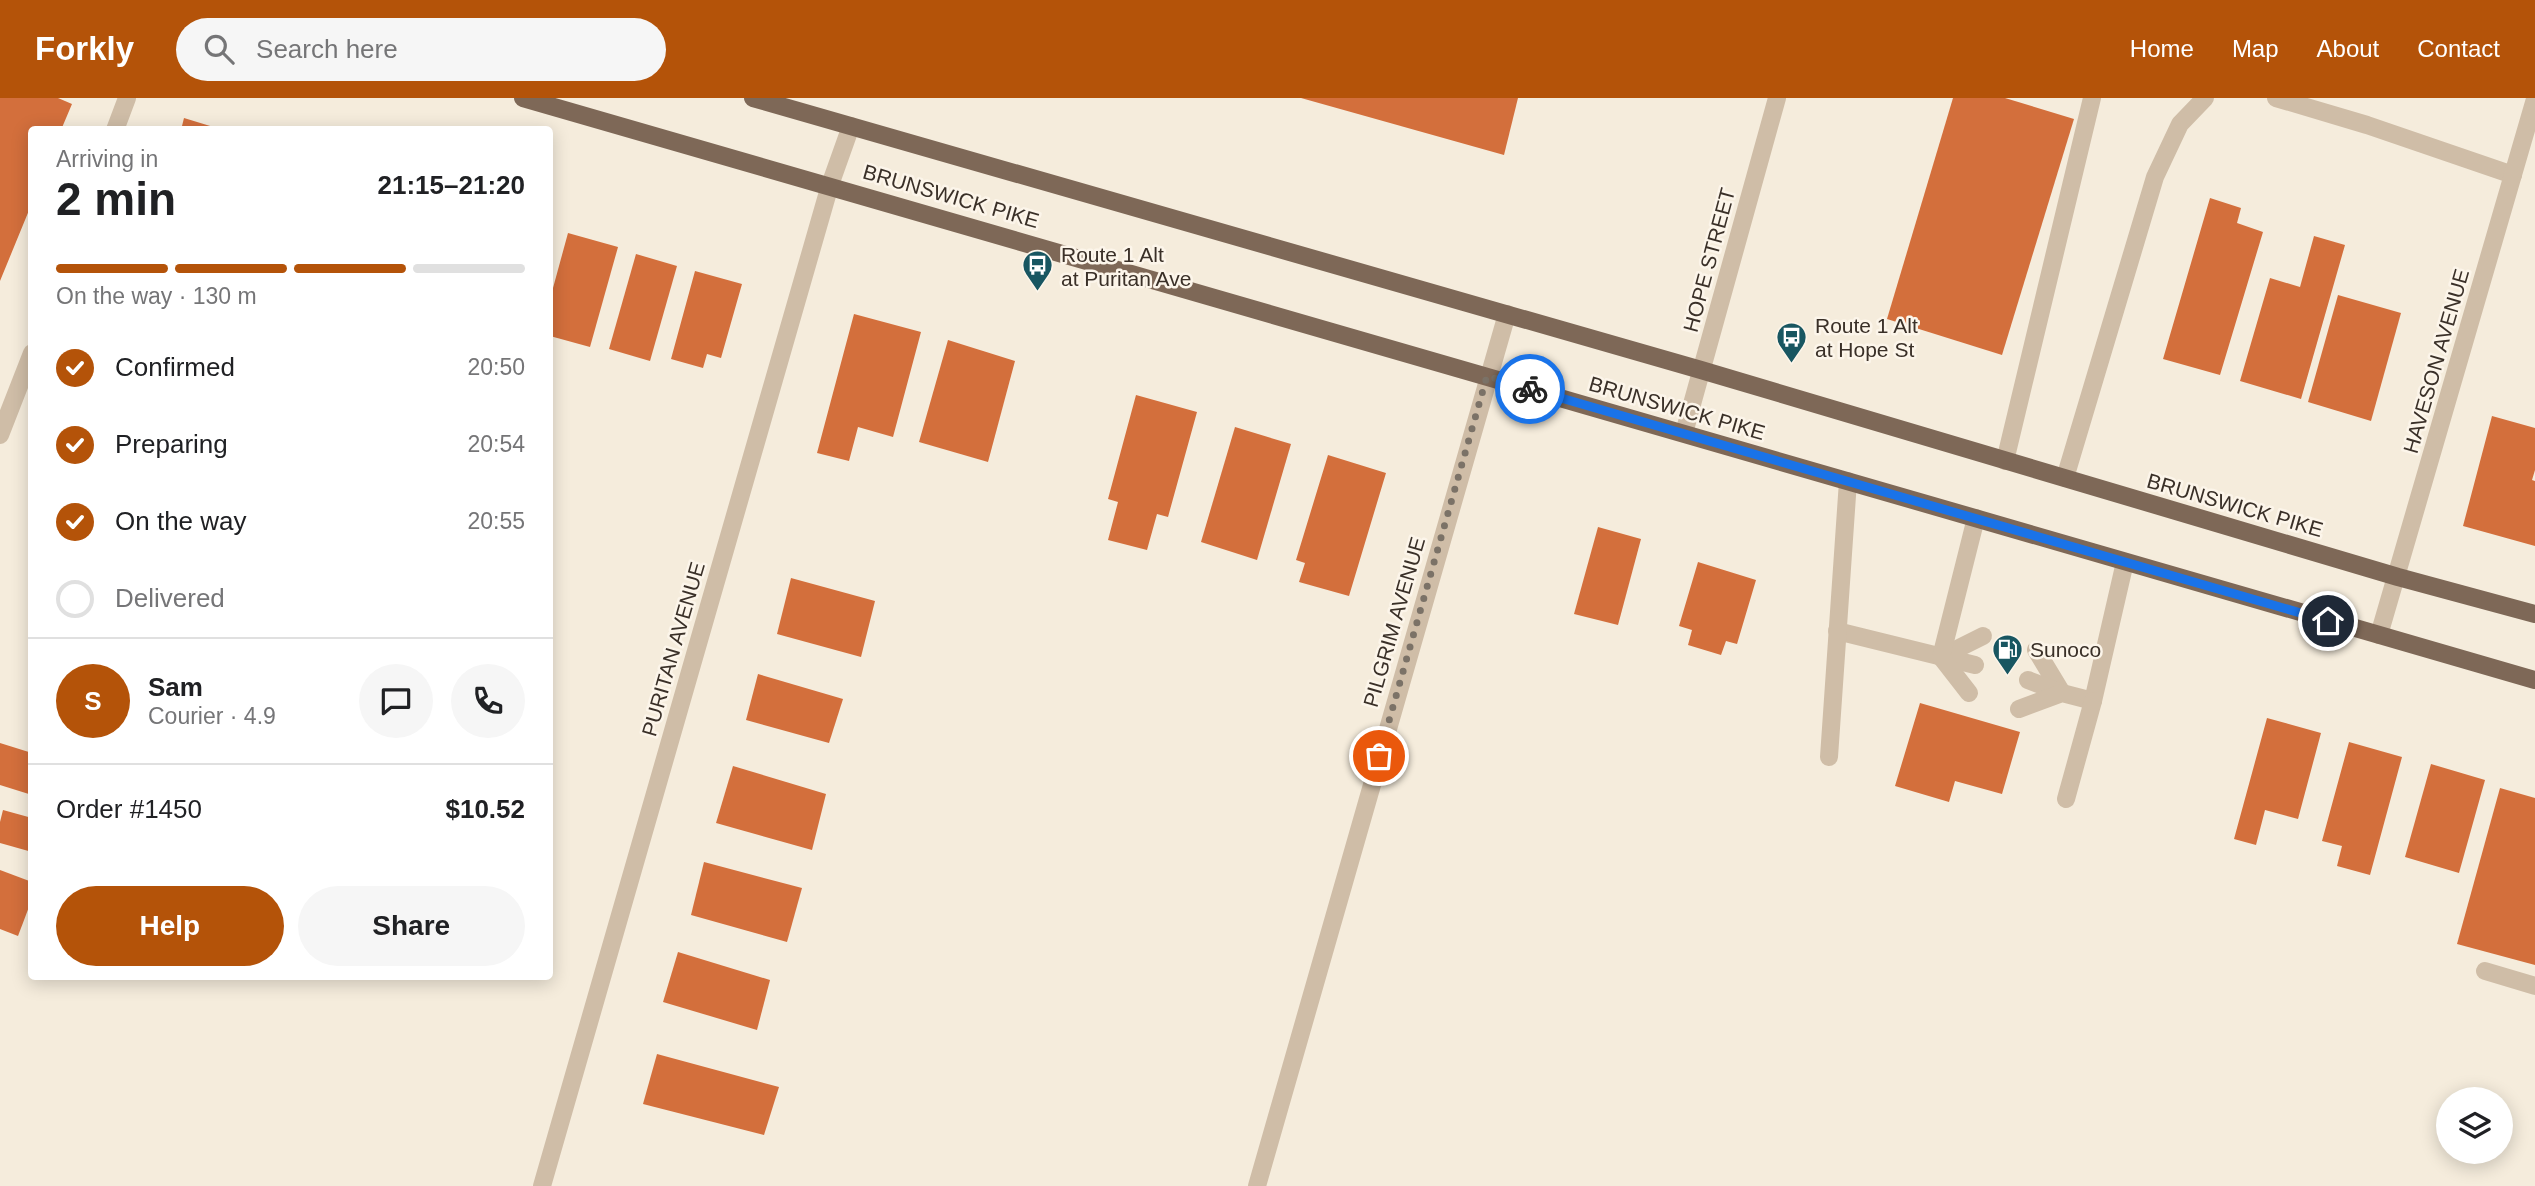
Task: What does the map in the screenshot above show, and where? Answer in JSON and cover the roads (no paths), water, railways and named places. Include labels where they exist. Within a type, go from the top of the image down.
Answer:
[{"type":"main road","name":"BRUNSWICK PIKE","points":[[523,98],[2535,680]]},
{"type":"main road","name":"BRUNSWICK PIKE","points":[[753,98],[1701,370],[2398,577],[2535,614]]},
{"type":"street","points":[[116,126],[127,98]]},
{"type":"street","name":"HOPE STREET","points":[[1684,433],[1777,98]]},
{"type":"street","points":[[2005,461],[2092,98]]},
{"type":"street","points":[[2065,478],[2155,177],[2180,124],[2205,98]]},
{"type":"street","points":[[2276,98],[2367,125],[2513,175]]},
{"type":"street","name":"HAVESON AVENUE","points":[[2379,635],[2535,99]]},
{"type":"street","name":"PURITAN AVENUE","points":[[542,1186],[830,185],[851,126]]},
{"type":"street","name":"PILGRIM AVENUE","points":[[1257,1186],[1487,376],[1507,314]]},
{"type":"street","points":[[0,435],[28,363]]},
{"type":"street","points":[[1829,757],[1848,481]]},
{"type":"street","points":[[1941,657],[1976,518]]},
{"type":"street","points":[[2066,799],[2125,562]]},
{"type":"street","points":[[1837,631],[1975,665]]},
{"type":"street","points":[[1941,657],[1983,636]]},
{"type":"street","points":[[2036,650],[2062,693]]},
{"type":"street","points":[[1941,657],[1969,693]]},
{"type":"street","points":[[2028,680],[2092,701]]},
{"type":"street","points":[[2019,709],[2062,693]]},
{"type":"street","points":[[2485,971],[2535,986]]},
{"type":"place","name":"Route 1 Alt at Puritan Ave","points":[[1038,293]]},
{"type":"place","name":"Route 1 Alt at Hope St","points":[[1792,364]]},
{"type":"place","name":"Sunoco","points":[[2007,676]]}]
